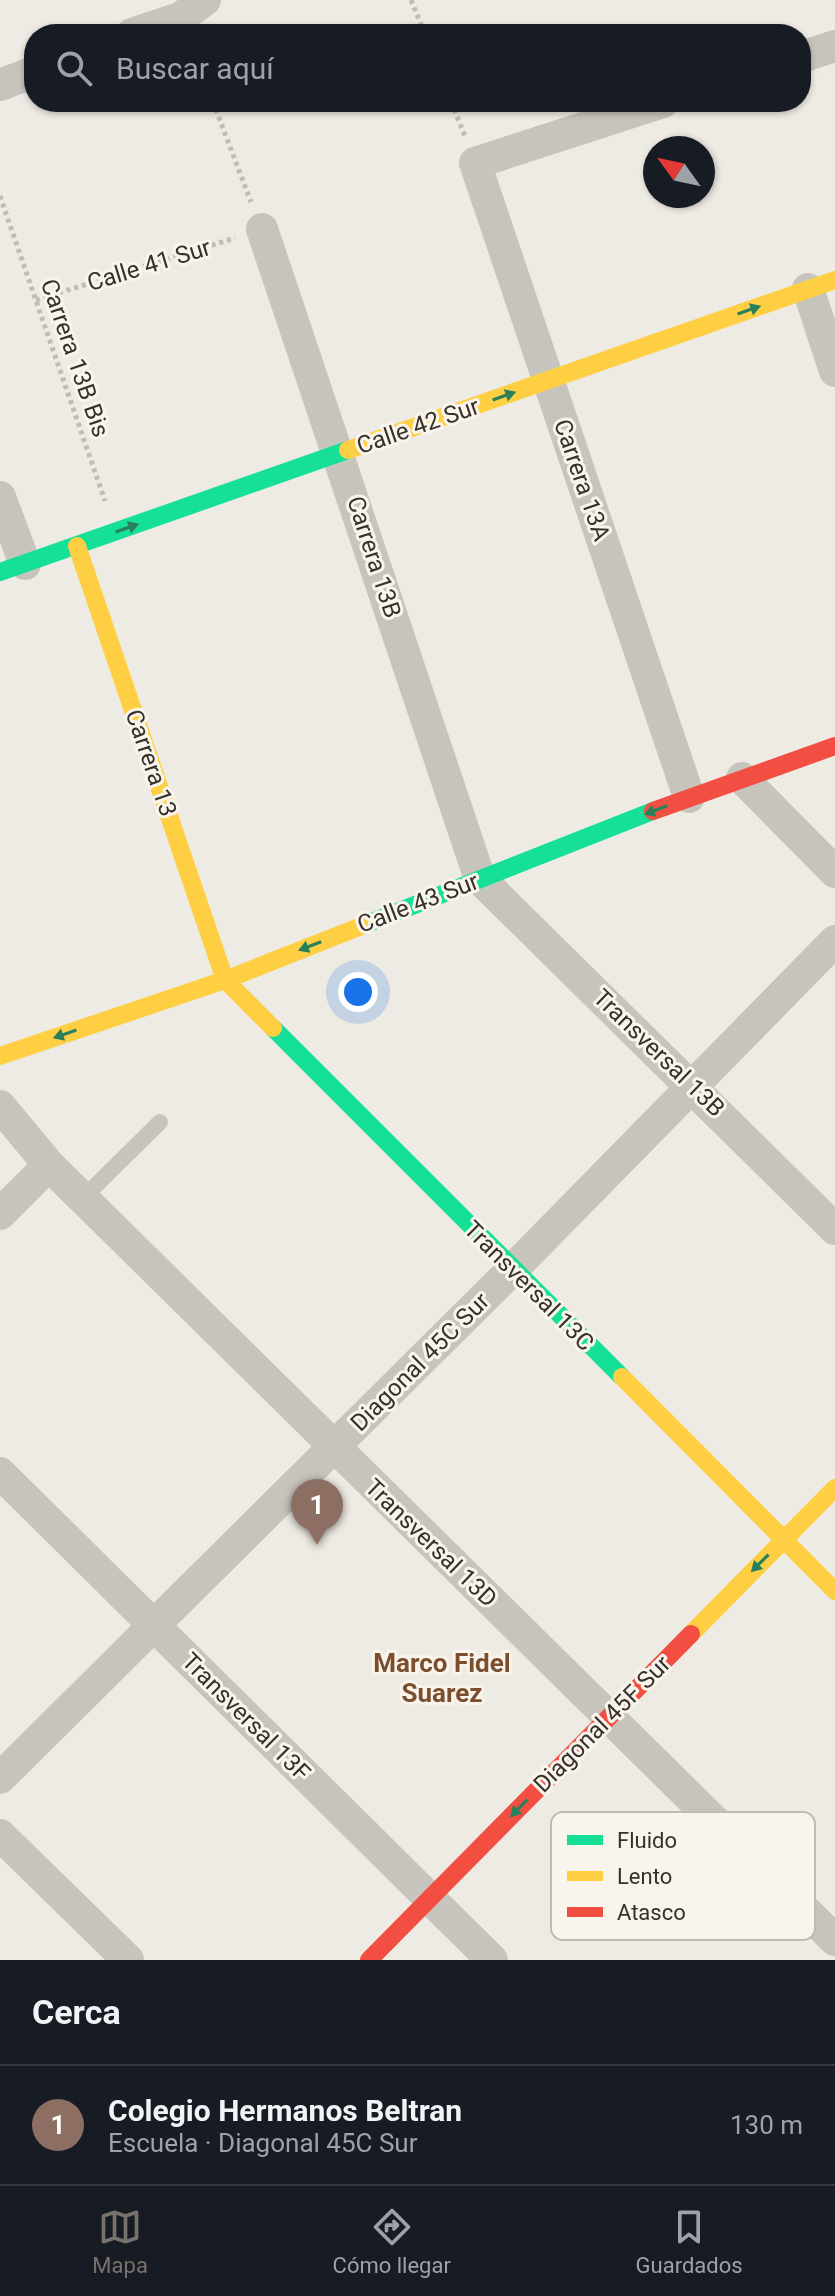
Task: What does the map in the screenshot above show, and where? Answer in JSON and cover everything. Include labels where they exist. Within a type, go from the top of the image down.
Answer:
[{"type":"street","points":[[149,19],[180,18],[205,0]]},
{"type":"street","points":[[811,54],[835,46]]},
{"type":"street","points":[[0,85],[24,76]]},
{"type":"street","name":"Carrera 13A","points":[[632,112],[475,163],[689,797]]},
{"type":"street","name":"Carrera 13B","points":[[262,229],[340,454],[480,879]]},
{"type":"street","points":[[822,284],[835,371]]},
{"type":"street","name":"Calle 42 Sur","points":[[12,568],[822,284]]},
{"type":"street","points":[[0,497],[12,568]]},
{"type":"street","name":"Carrera 13","points":[[77,546],[225,980]]},
{"type":"street","name":"Calle 43 Sur","points":[[0,1056],[225,980],[689,797],[835,746]]},
{"type":"street","points":[[742,778],[835,872]]},
{"type":"street","name":"Transversal 13B","points":[[480,879],[835,1229]]},
{"type":"street","name":"Diagonal 45C Sur","points":[[0,1778],[512,1270],[835,941]]},
{"type":"street","name":"Transversal 13C","points":[[225,980],[835,1591]]},
{"type":"street","name":"Transversal 13D","points":[[0,1106],[49,1165],[705,1812]]},
{"type":"street","points":[[0,1214],[49,1165]]},
{"type":"street","name":"Transversal 13F","points":[[0,1473],[492,1960]]},
{"type":"street","name":"Diagonal 45F Sur","points":[[369,1960],[835,1488]]},
{"type":"street","points":[[0,1835],[128,1960]]},
{"type":"street","name":"Transversal 13D","points":[[815,1920],[835,1940]]},
{"type":"lane","points":[[83,1198],[160,1122]]},
{"type":"path","points":[[411,0],[421,24]]},
{"type":"path","points":[[217,112],[262,229]]},
{"type":"path","name":"Carrera 13B Bis","points":[[0,196],[116,532]]},
{"type":"path","name":"Calle 41 Sur","points":[[36,300],[262,229]]},
{"type":"traffic: fast","points":[[0,572],[348,450]]},
{"type":"traffic: fast","points":[[369,923],[653,811]]},
{"type":"traffic: fast","points":[[273,1028],[622,1377]]},
{"type":"traffic: slow","points":[[348,450],[835,280]]},
{"type":"traffic: slow","points":[[77,546],[225,980],[273,1028]]},
{"type":"traffic: slow","points":[[0,1056],[225,980],[369,923]]},
{"type":"traffic: slow","points":[[622,1377],[835,1591]]},
{"type":"traffic: slow","points":[[691,1634],[835,1488]]},
{"type":"traffic: jam","points":[[653,811],[835,746]]},
{"type":"traffic: jam","points":[[369,1960],[691,1634]]},
{"type":"place","name":"Colegio Hermanos Beltran","points":[[317,1545]]},
{"type":"district","name":"Marco Fidel Suarez","points":[[442,1678]]}]
